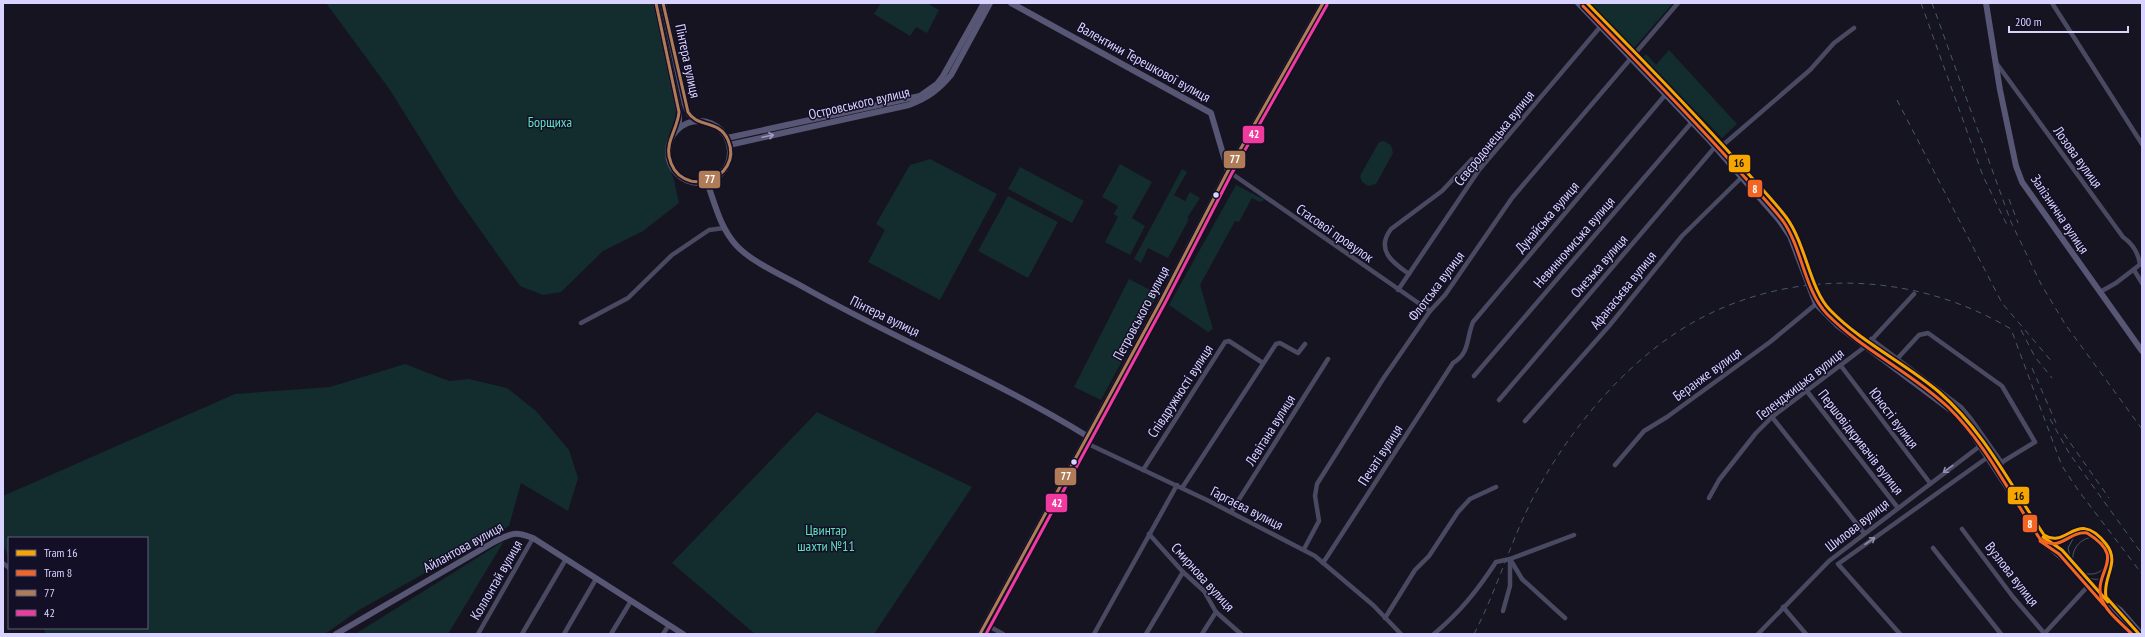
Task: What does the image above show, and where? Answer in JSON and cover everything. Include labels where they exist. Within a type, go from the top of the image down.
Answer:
[{"type":"street","name":"Пінтера вулиця","points":[[656,3],[679,112],[680,122],[675,133]]},
{"type":"street","name":"Пінтера вулиця","points":[[663,3],[685,106],[689,114],[696,121]]},
{"type":"street","name":"Островського вулиця","points":[[879,109],[920,96],[937,84],[952,62],[984,3]]},
{"type":"street","name":"Островського вулиця","points":[[728,141],[924,99],[943,84],[951,75],[990,3]]},
{"type":"street","name":"Валентини Терешкової вулиця","points":[[1011,3],[1211,113],[1228,171]]},
{"type":"street","name":"Петровського вулиця","points":[[980,634],[1086,439],[1228,171],[1323,3]]},
{"type":"street","points":[[1578,3],[1716,147],[1790,236],[1816,304],[1837,325],[1948,406],[1959,418],[1988,457],[2044,542],[2106,602],[2134,634]]},
{"type":"street","name":"Флотська вулиця","points":[[1304,549],[1319,521],[1315,496],[1317,484],[1383,379],[1430,311],[1445,295],[1512,198],[1678,3]]},
{"type":"street","name":"Залізнична вулиця","points":[[1986,3],[2016,166],[2022,182],[2142,351]]},
{"type":"street","points":[[2052,3],[2142,144]]},
{"type":"street","name":"Сєвєродонецька вулиця","points":[[1398,290],[1482,166],[1600,26]]},
{"type":"street","name":"Онезька вулиця","points":[[1499,400],[1716,147],[1723,145],[1810,70],[1834,43],[1854,28]]},
{"type":"street","name":"Лозова вулиця","points":[[1996,63],[2123,237],[2133,246],[2138,253],[2141,263]]},
{"type":"street","name":"Дунайська вулиця","points":[[1458,362],[1467,346],[1474,322],[1666,94]]},
{"type":"street","points":[[696,121],[713,124],[723,132],[728,141],[730,157],[726,167],[720,175],[707,182],[690,181],[683,178],[674,169],[669,151],[675,133],[688,124],[696,121]]},
{"type":"street","name":"Невинномиська вулиця","points":[[1474,376],[1692,122]]},
{"type":"street","points":[[1409,274],[1394,263],[1388,256],[1385,247],[1387,235],[1391,230],[1442,191],[1472,159],[1482,166]]},
{"type":"street","name":"Стасової провулок","points":[[1228,171],[1430,311]]},
{"type":"street","name":"Афанасьєва вулиця","points":[[1525,421],[1608,326],[1682,236],[1742,177]]},
{"type":"street","name":"Пінтера вулиця","points":[[707,182],[724,228],[737,246],[754,259],[835,305],[903,337],[1056,417],[1086,439]]},
{"type":"street","points":[[581,323],[628,298],[672,255],[708,230],[724,228]]},
{"type":"street","points":[[2100,292],[2116,283],[2141,263]]},
{"type":"street","points":[[2134,270],[2142,283]]},
{"type":"street","name":"Геленджицька вулиця","points":[[1709,498],[1719,480],[1756,433],[1772,417],[1866,346],[1914,294]]},
{"type":"street","name":"Беранже вулиця","points":[[1615,465],[1644,431],[1667,417],[1770,342],[1816,304]]},
{"type":"street","points":[[1897,359],[1919,335],[1928,333],[2002,386],[2035,442],[1994,467]]},
{"type":"street","points":[[1871,340],[1961,407],[2002,463]]},
{"type":"street","name":"Співдружності вулиця","points":[[1143,470],[1225,342],[1229,341],[1263,363]]},
{"type":"street","points":[[1182,488],[1263,363],[1278,343],[1298,353],[1305,344]]},
{"type":"street","name":"Левітана вулиця","points":[[1231,512],[1328,359]]},
{"type":"street","name":"Печаті вулиця","points":[[1323,563],[1453,363],[1458,362]]},
{"type":"street","name":"Юності вулиця","points":[[1841,366],[1930,483]]},
{"type":"street","name":"Першовідкривачів вулиця","points":[[1806,390],[1898,508]]},
{"type":"street","points":[[1772,417],[1864,533]]},
{"type":"street","name":"Гаргаєва вулиця","points":[[1086,439],[1143,470],[1304,549],[1323,563],[1401,634]]},
{"type":"street","name":"Шилова вулиця","points":[[1758,634],[1828,561],[1980,446]]},
{"type":"street","name":"Шилова вулиця","points":[[1900,634],[1838,564],[1988,457]]},
{"type":"street","points":[[1094,634],[1176,485]]},
{"type":"street","points":[[1385,618],[1415,570],[1429,556],[1458,512],[1470,499],[1496,487]]},
{"type":"street","name":"Вузлова вулиця","points":[[1962,529],[2012,597],[2044,634]]},
{"type":"street","name":"Айлантова вулиця","points":[[336,634],[512,533],[519,533],[533,538],[683,634]]},
{"type":"street","name":"Смирнова вулиця","points":[[1150,534],[1183,572],[1204,592],[1216,612],[1241,634]]},
{"type":"street","points":[[1434,634],[1458,613],[1475,594],[1496,562],[1510,559],[1574,535]]},
{"type":"street","name":"Коллонтай вулиця","points":[[478,634],[533,538]]},
{"type":"street","points":[[1933,548],[2001,634]]},
{"type":"street","points":[[522,634],[566,559]]},
{"type":"street","points":[[1502,611],[1510,586],[1510,559]]},
{"type":"street","points":[[1510,559],[1522,579],[1565,618]]},
{"type":"street","points":[[1146,634],[1183,572]]},
{"type":"street","points":[[564,634],[596,578]]},
{"type":"street","points":[[2044,634],[2089,585]]},
{"type":"street","points":[[611,634],[632,601]]},
{"type":"street","points":[[2106,602],[2120,610],[2141,634]]},
{"type":"street","points":[[1783,607],[1806,634]]},
{"type":"street","points":[[1202,634],[1216,612]]},
{"type":"street","points":[[985,624],[1003,634]]},
{"type":"street","points":[[663,634],[669,625]]},
{"type":"green space","name":"Борщиха","points":[[326,3],[653,3],[676,112],[676,122],[667,140],[665,155],[674,180],[679,203],[643,231],[603,251],[561,292],[543,295],[520,286],[456,196],[390,90]]},
{"type":"green space","points":[[881,3],[927,3],[939,10],[927,33],[916,27],[910,36],[874,14]]},
{"type":"green space","points":[[1578,3],[1673,3],[1634,48],[1624,38],[1617,44]]},
{"type":"green space","points":[[1669,50],[1737,124],[1722,138],[1643,57],[1646,54],[1656,65]]},
{"type":"green space","points":[[1384,141],[1391,145],[1393,153],[1376,184],[1368,186],[1362,182],[1360,176],[1379,142]]},
{"type":"green space","points":[[930,159],[997,194],[940,300],[868,262],[885,230],[876,224],[910,165]]},
{"type":"green space","points":[[1120,164],[1152,182],[1132,218],[1145,226],[1130,255],[1105,242],[1118,217],[1114,214],[1118,206],[1102,197]]},
{"type":"green space","points":[[1020,167],[1084,201],[1072,223],[1008,189]]},
{"type":"green space","points":[[1182,169],[1187,172],[1174,195],[1185,201],[1190,192],[1200,198],[1187,218],[1189,219],[1168,258],[1148,248],[1141,263],[1134,259]]},
{"type":"green space","points":[[1236,185],[1265,200],[1260,202],[1252,198],[1239,222],[1235,221],[1200,285],[1213,329],[1208,332],[1169,305]]},
{"type":"green space","points":[[1008,196],[1058,222],[1028,278],[978,251]]},
{"type":"green space","points":[[1129,279],[1158,294],[1101,400],[1074,387]]},
{"type":"green space","points":[[405,364],[449,381],[469,379],[507,388],[536,411],[569,450],[578,478],[568,511],[521,483],[509,526],[359,610],[325,634],[46,634],[44,629],[148,629],[148,537],[8,537],[8,555],[3,545],[3,496],[235,394],[330,387]]},
{"type":"green space","name":"Цвинтар шахти №11","points":[[817,412],[972,487],[874,634],[755,634],[672,563]]},
{"type":"green space","points":[[504,541],[448,634],[355,634],[376,621]]},
{"type":"tram line","name":"16","points":[[1587,3],[1667,85],[1786,217],[1793,228],[1818,291],[1830,310],[1856,333],[1939,392],[1970,424],[1996,460],[2044,535],[2052,538],[2059,538],[2073,531],[2087,529],[2096,534],[2106,544],[2112,557],[2112,564],[2106,583],[2106,597],[2139,634]]},
{"type":"tram line","name":"8","points":[[1583,6],[1663,88],[1783,221],[1795,244],[1808,282],[1820,305],[1827,314],[1855,339],[1934,394],[1975,437],[2040,539],[2054,544],[2074,535],[2087,533],[2099,542],[2106,550],[2108,557],[2100,588],[2101,597],[2110,612],[2132,634]]},
{"type":"tram line","points":[[2071,561],[2068,548],[2074,537],[2087,532],[2099,537]]},
{"type":"tram line","name":"16","points":[[2043,537],[2062,550],[2108,602]]},
{"type":"tram line","points":[[2073,562],[2073,553],[2080,542],[2092,537],[2104,542]]},
{"type":"tram line","name":"8","points":[[2040,541],[2059,554],[2104,605]]},
{"type":"tram line","points":[[2079,571],[2086,574],[2092,574],[2102,570],[2106,566],[2108,560],[2108,547]]},
{"type":"tram line","points":[[2089,578],[2104,578],[2110,573],[2114,566]]},
{"type":"railway","points":[[1921,3],[1983,176],[2008,227]]},
{"type":"railway","points":[[1932,3],[2011,222],[2041,284],[2065,324],[2142,429]]},
{"type":"railway","points":[[1897,100],[2002,303],[2053,363]]},
{"type":"railway","points":[[2009,199],[2018,223]]},
{"type":"railway","points":[[1474,634],[1483,616],[1522,521],[1540,485],[1572,436],[1611,388],[1656,347],[1680,330],[1705,316],[1742,300],[1781,290],[1820,284],[1860,284],[1899,288],[1938,297],[1975,311],[2011,329],[2062,466],[2078,490],[2142,574]]},
{"type":"railway","points":[[2021,330],[2035,357],[2052,378]]},
{"type":"railway","points":[[2032,368],[2056,423]]},
{"type":"railway","points":[[2050,419],[2069,453],[2142,554]]},
{"type":"railway","points":[[2064,434],[2109,498]]},
{"type":"transit line","name":"77","points":[[656,3],[679,112],[677,123],[669,145],[669,156],[675,170],[684,179],[696,182],[708,180],[719,175],[727,166],[731,154],[728,140],[724,133],[719,129],[697,120],[688,112],[663,3]]},
{"type":"transit line","name":"77","points":[[980,634],[1161,301],[1228,171],[1323,3]]},
{"type":"transit line","name":"42","points":[[986,634],[1165,303],[1232,173],[1327,5]]}]
